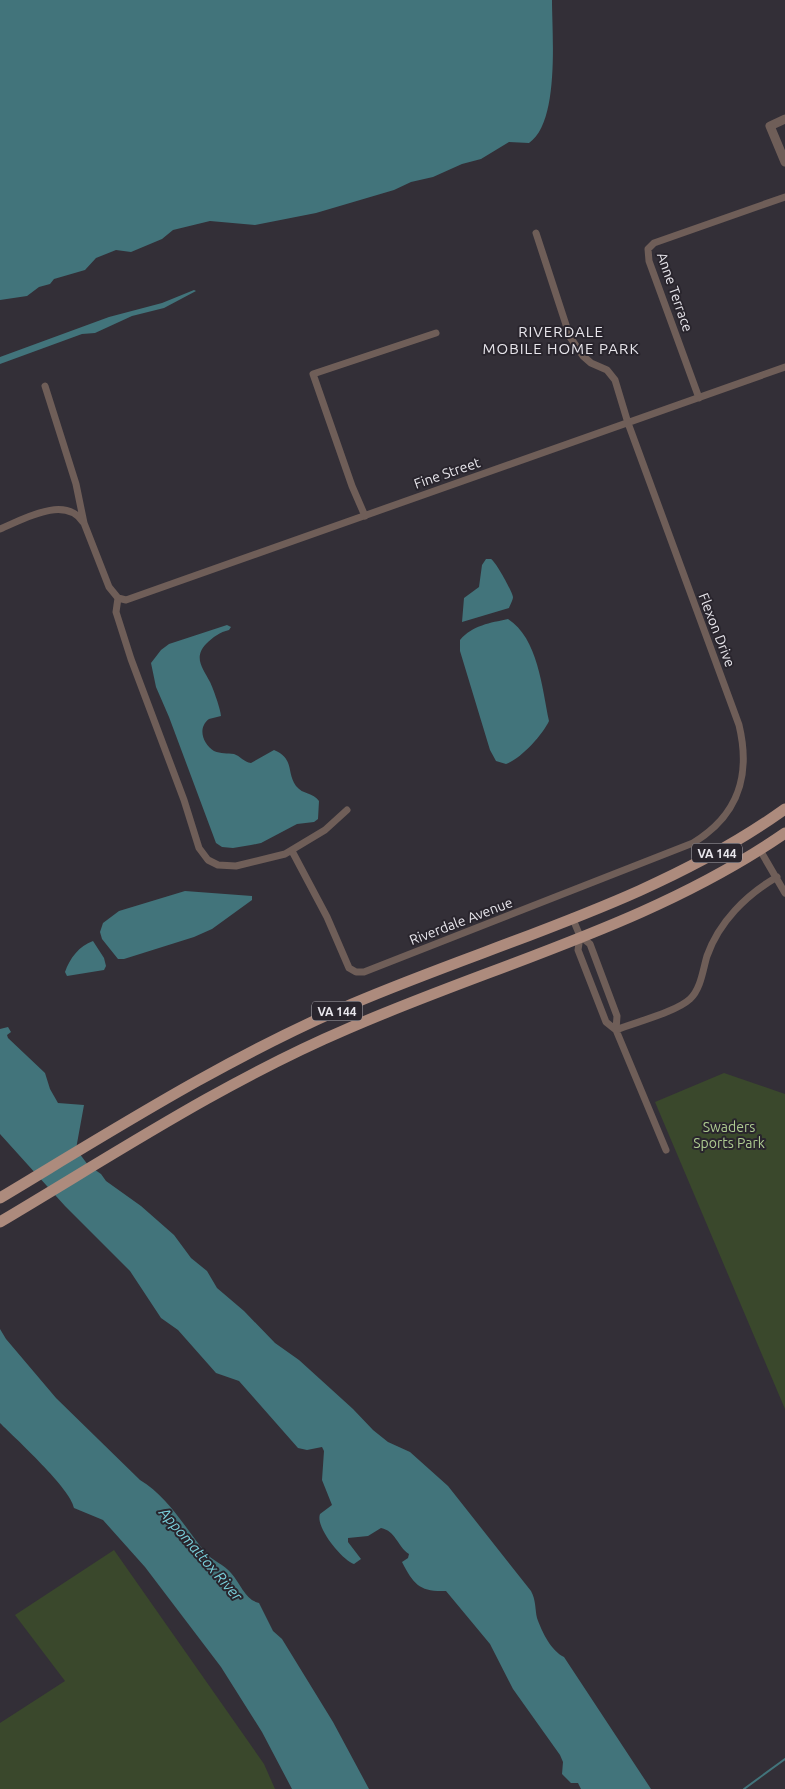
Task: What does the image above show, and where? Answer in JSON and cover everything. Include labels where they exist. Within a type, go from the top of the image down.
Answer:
[{"type":"main road","name":"VA 144","points":[[0,1198],[227,1064],[295,1030],[353,1004],[572,918],[680,873],[736,841],[785,809]]},
{"type":"main road","name":"VA 144","points":[[0,1222],[230,1086],[315,1042],[688,892],[760,850],[785,833]]},
{"type":"street","points":[[785,120],[770,126],[785,162]]},
{"type":"street","name":"Anne Terrace","points":[[699,398],[649,261],[648,249],[654,242],[785,197]]},
{"type":"street","name":"Flexon Drive","points":[[536,233],[570,337],[582,356],[591,363],[606,370],[615,380],[628,423],[743,742],[744,765],[738,791],[721,821],[702,838]]},
{"type":"street","points":[[365,516],[352,486],[312,374],[436,333]]},
{"type":"street","name":"Fine Street","points":[[118,598],[126,600],[150,592],[785,367]]},
{"type":"street","points":[[46,386],[76,484],[84,523],[109,587],[118,598],[116,612],[131,659],[203,855],[214,864],[227,867],[272,858],[292,851],[325,830],[348,810]]},
{"type":"street","points":[[0,529],[60,509],[72,511],[84,523]]},
{"type":"street","name":"Riverdale Avenue","points":[[292,851],[328,917],[349,968],[359,972],[638,866],[702,838]]},
{"type":"street","points":[[760,850],[785,893]]},
{"type":"street","points":[[616,1030],[678,1006],[691,998],[696,990],[713,940],[727,920],[741,903],[758,888],[777,877]]},
{"type":"street","points":[[572,918],[580,936],[590,944],[617,1016],[616,1030],[666,1150]]},
{"type":"street","points":[[580,936],[578,950],[606,1022],[616,1030]]},
{"type":"green space","name":"Swaders Sports Park","points":[[724,1073],[785,1094],[785,1409],[655,1102]]},
{"type":"green space","points":[[114,1550],[264,1764],[275,1789],[0,1789],[0,1723],[65,1681],[15,1615]]},
{"type":"water","points":[[0,0],[552,0],[553,55],[550,97],[546,117],[539,132],[529,143],[509,142],[481,159],[462,164],[433,177],[411,182],[394,190],[316,213],[255,225],[210,221],[173,230],[162,239],[131,252],[116,250],[96,258],[85,270],[54,279],[50,284],[39,287],[27,296],[0,300]]},
{"type":"water","points":[[194,290],[196,291],[164,308],[132,316],[95,333],[82,334],[0,364],[0,357],[109,317],[162,303]]},
{"type":"water","points":[[486,559],[491,559],[500,571],[512,594],[512,601],[509,608],[462,622],[464,598],[479,587],[482,565]]},
{"type":"water","points":[[508,619],[518,627],[532,651],[541,679],[549,721],[531,746],[506,764],[496,761],[490,750],[460,651],[460,640],[476,628],[488,623]]},
{"type":"water","points":[[227,625],[231,627],[229,630],[211,639],[200,654],[200,663],[213,689],[221,716],[209,719],[205,723],[202,731],[204,740],[214,751],[234,754],[251,763],[274,750],[285,757],[296,786],[319,801],[318,819],[314,822],[297,824],[261,843],[233,848],[222,847],[216,843],[156,687],[151,663],[161,650],[169,644]]},
{"type":"water","points":[[185,891],[252,896],[252,900],[212,929],[194,937],[124,959],[118,959],[102,939],[100,932],[103,923],[119,911]]},
{"type":"water","points":[[93,941],[104,958],[106,966],[104,970],[67,976],[65,972],[72,957],[79,949]]},
{"type":"water","points":[[8,1027],[11,1032],[7,1035],[8,1038],[45,1073],[50,1089],[58,1103],[84,1105],[76,1149],[88,1165],[101,1174],[106,1181],[141,1206],[174,1235],[191,1258],[207,1271],[217,1288],[244,1311],[275,1343],[299,1360],[353,1409],[373,1430],[388,1442],[410,1452],[448,1486],[531,1591],[535,1601],[537,1618],[548,1640],[555,1650],[564,1657],[651,1789],[581,1789],[578,1783],[571,1783],[562,1774],[563,1762],[560,1755],[513,1689],[490,1644],[446,1591],[430,1590],[414,1582],[402,1562],[408,1558],[409,1554],[390,1532],[381,1528],[368,1536],[348,1538],[348,1542],[361,1559],[354,1564],[337,1550],[325,1534],[320,1520],[320,1514],[332,1505],[322,1480],[324,1451],[322,1447],[307,1450],[298,1448],[239,1381],[216,1373],[178,1330],[161,1318],[130,1271],[65,1206],[0,1134],[0,1029]]},
{"type":"water","name":"Appomattox River","points":[[0,1329],[6,1339],[56,1398],[140,1480],[167,1503],[207,1554],[228,1570],[250,1599],[259,1603],[273,1631],[282,1639],[333,1722],[369,1789],[292,1789],[262,1732],[221,1667],[145,1567],[103,1520],[74,1508],[71,1500],[53,1477],[0,1423]]},
{"type":"waterway","points":[[744,1789],[785,1759]]},
{"type":"district","name":"RIVERDALE MOBILE HOME PARK","points":[[561,340]]}]
